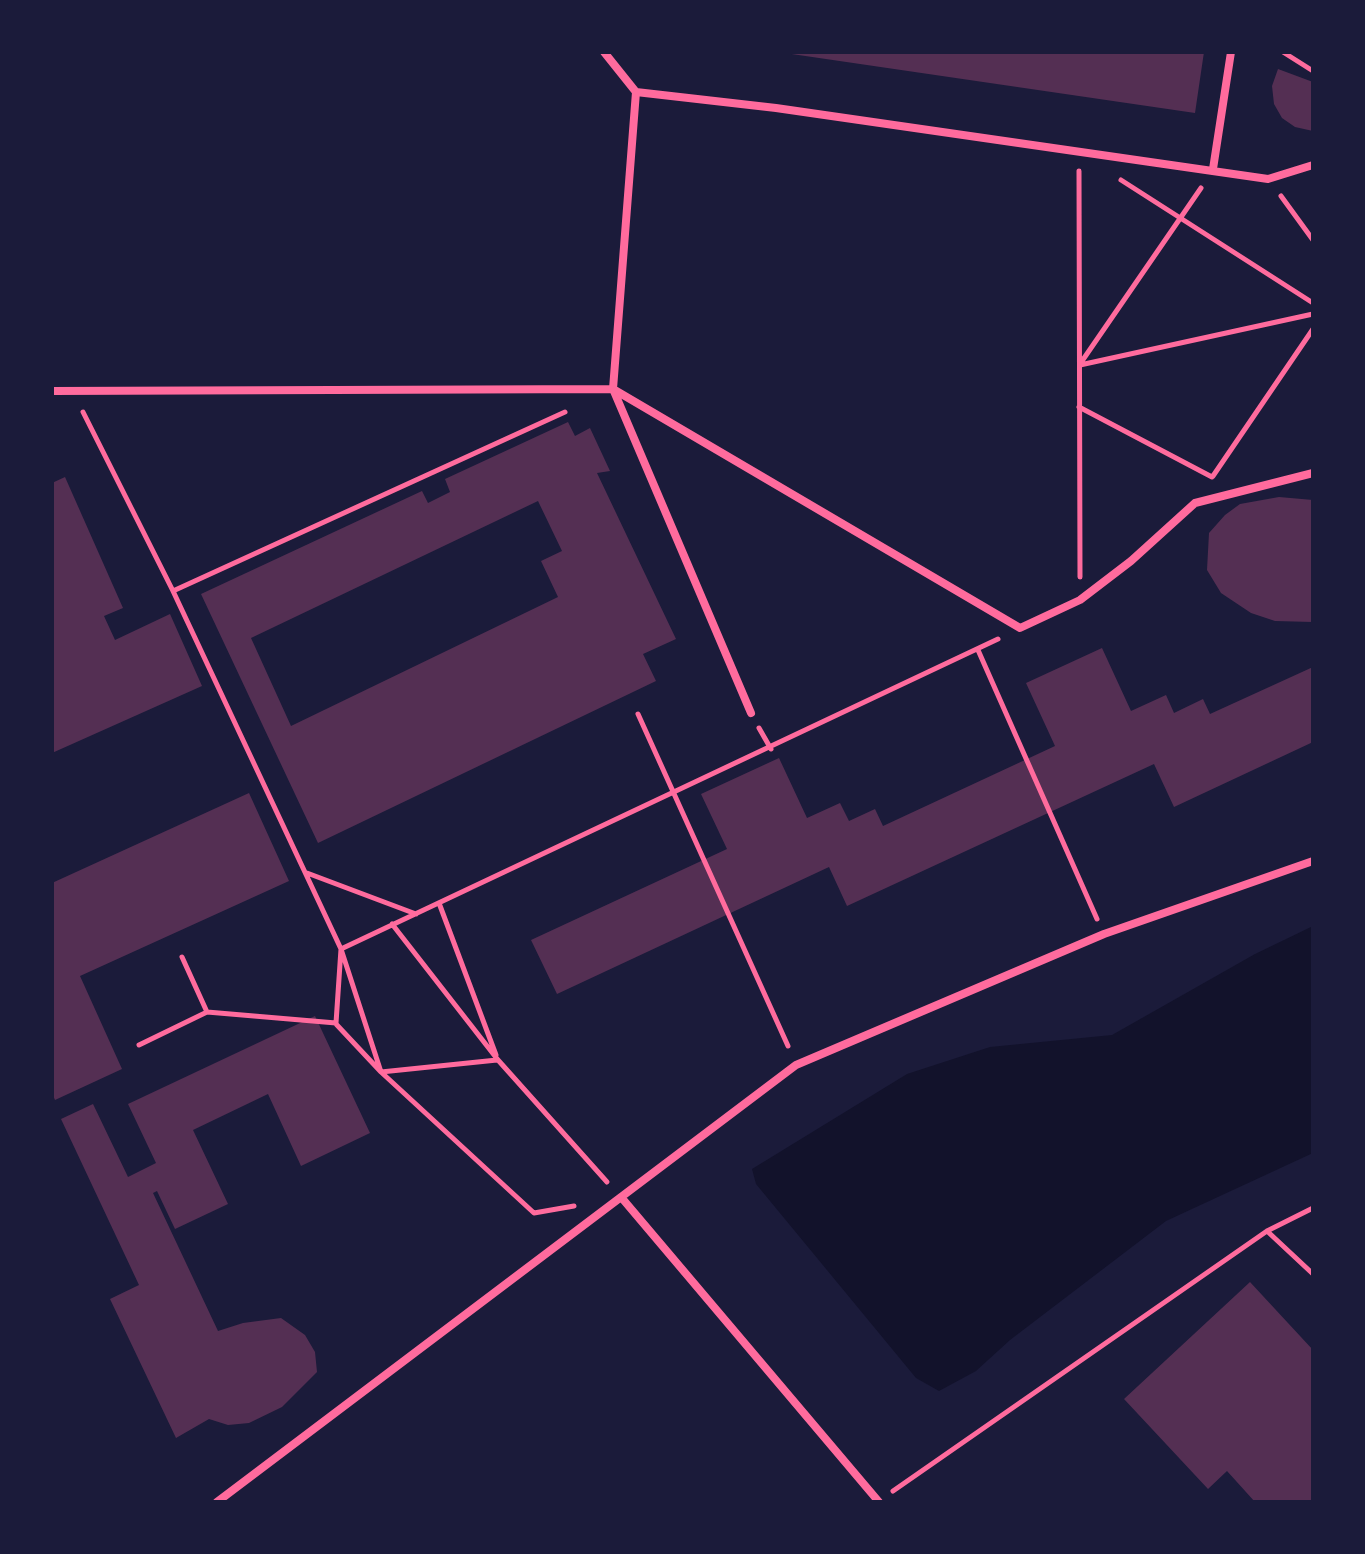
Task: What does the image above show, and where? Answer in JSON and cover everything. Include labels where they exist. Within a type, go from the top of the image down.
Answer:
[{"type":"street","points":[[604,52],[636,92],[613,389],[751,713]]},
{"type":"street","points":[[1213,169],[1231,52]]},
{"type":"street","points":[[636,92],[776,108],[1268,179],[1313,165]]},
{"type":"street","points":[[52,391],[613,389],[1020,628],[1080,600],[1131,561],[1195,503],[1313,473]]},
{"type":"street","points":[[217,1502],[796,1065],[1104,934],[1313,861]]},
{"type":"street","points":[[621,1197],[878,1502]]},
{"type":"path","points":[[1283,52],[1313,71]]},
{"type":"path","points":[[1079,154],[1080,600]]},
{"type":"path","points":[[1080,365],[1213,169]]},
{"type":"path","points":[[1117,178],[1313,303]]},
{"type":"path","points":[[1268,179],[1313,240]]},
{"type":"path","points":[[1080,365],[1313,314]]},
{"type":"path","points":[[1195,503],[1313,329]]},
{"type":"path","points":[[71,389],[173,591],[341,949],[381,1072]]},
{"type":"path","points":[[1079,407],[1212,477]]},
{"type":"path","points":[[173,591],[571,409]]},
{"type":"path","points":[[341,949],[1020,628]]},
{"type":"path","points":[[978,649],[1104,934]]},
{"type":"path","points":[[638,714],[796,1065]]},
{"type":"path","points":[[306,873],[416,914]]},
{"type":"path","points":[[439,903],[498,1060]]},
{"type":"path","points":[[392,924],[498,1060],[621,1197]]},
{"type":"path","points":[[336,1023],[341,949]]},
{"type":"path","points":[[182,957],[207,1012]]},
{"type":"path","points":[[139,1045],[207,1012],[336,1023],[381,1072],[534,1213],[578,1205]]},
{"type":"path","points":[[381,1072],[498,1060]]},
{"type":"path","points":[[878,1502],[1267,1231],[1313,1208]]},
{"type":"path","points":[[1267,1231],[1313,1274]]},
{"type":"shaded area","points":[[1313,926],[1313,1153],[1166,1221],[1010,1340],[976,1371],[939,1391],[916,1378],[756,1184],[752,1169],[907,1074],[990,1047],[1112,1035],[1255,954]]},
{"type":"building","points":[[778,52],[1204,52],[1195,113]]},
{"type":"building","points":[[1278,69],[1313,82],[1313,131],[1295,127],[1282,118],[1274,104],[1272,86]]},
{"type":"building","points":[[568,422],[575,436],[590,428],[610,471],[597,473],[676,639],[643,654],[656,681],[318,843],[201,594],[422,491],[428,503],[450,492],[445,479]],"holes":[[[538,501],[562,551],[541,561],[558,597],[291,726],[251,638]]]},
{"type":"building","points":[[65,477],[123,608],[104,616],[115,640],[170,614],[202,686],[52,753],[52,483]]},
{"type":"building","points":[[1279,497],[1313,500],[1313,622],[1275,621],[1251,613],[1221,593],[1207,570],[1209,533],[1225,515],[1240,504]]},
{"type":"building","points":[[1102,648],[1131,711],[1166,695],[1174,713],[1203,699],[1210,714],[1313,667],[1313,742],[1174,807],[1154,764],[847,906],[829,867],[557,994],[531,940],[727,849],[701,794],[779,758],[807,818],[840,803],[849,821],[875,809],[883,826],[1055,746],[1026,683]]},
{"type":"building","points":[[249,793],[289,881],[80,976],[122,1069],[55,1100],[52,1093],[52,883]]},
{"type":"building","points":[[315,1016],[370,1133],[301,1166],[268,1094],[193,1130],[228,1204],[175,1229],[157,1191],[153,1193],[218,1331],[243,1323],[281,1318],[305,1335],[315,1352],[317,1372],[282,1407],[249,1423],[228,1425],[209,1419],[176,1438],[110,1299],[139,1285],[61,1119],[93,1104],[128,1177],[156,1163],[128,1104]]},
{"type":"building","points":[[1250,1282],[1313,1350],[1313,1502],[1255,1502],[1227,1471],[1208,1489],[1124,1399]]}]
